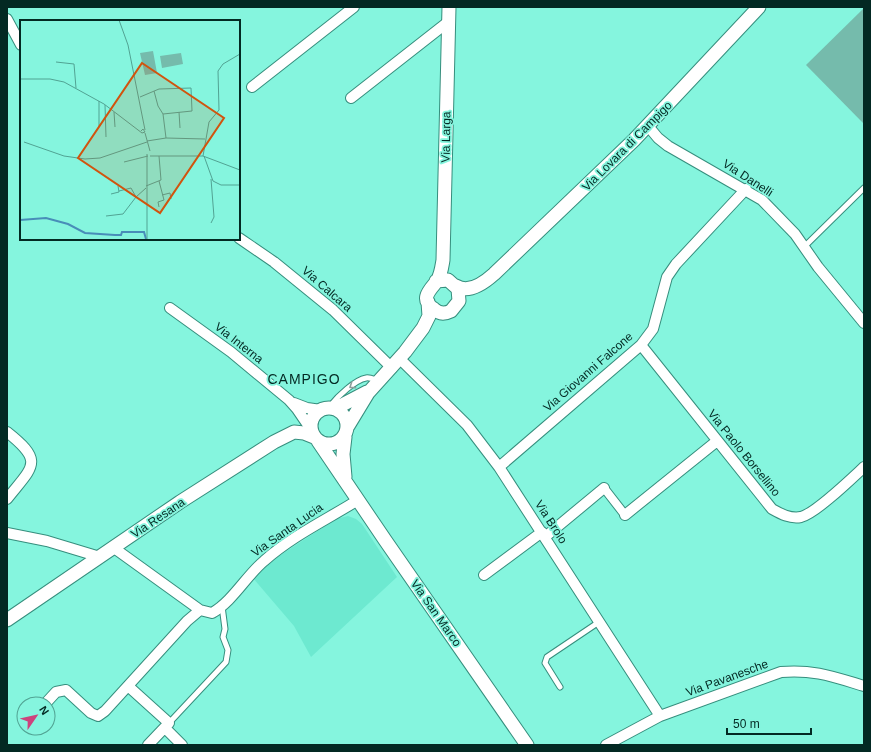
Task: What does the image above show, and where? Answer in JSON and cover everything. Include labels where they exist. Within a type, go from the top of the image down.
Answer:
[{"type":"street","points":[[252,87],[354,7]]},
{"type":"street","name":"Via Larga","points":[[436,282],[441,269],[443,253],[449,7]]},
{"type":"street","name":"Via Lovara di Campigo","points":[[346,431],[356,410],[399,360],[454,309],[479,291],[490,278],[648,126],[759,7]]},
{"type":"street","points":[[7,19],[20,43]]},
{"type":"street","points":[[352,98],[448,22]]},
{"type":"street","name":"Via Danelli","points":[[648,126],[668,146],[746,189],[762,200],[781,218],[841,297],[864,323]]},
{"type":"street","name":"Via Giovanni Falcone","points":[[499,466],[641,345],[653,329],[667,277],[676,264],[746,189]]},
{"type":"street","name":"Via Calcara","points":[[240,239],[274,262],[333,310],[399,360]]},
{"type":"street","name":"Via Larga","points":[[443,253],[446,269],[454,284]]},
{"type":"street","name":"Via Lovara di Campigo","points":[[454,284],[462,289],[471,288],[490,278]]},
{"type":"street","points":[[444,280],[454,284],[460,298],[454,309],[439,312],[432,308],[428,302],[428,290],[436,282],[444,280]]},
{"type":"street","name":"Via Lovara di Campigo","points":[[399,360],[428,320],[428,302]]},
{"type":"street","name":"Via Interna","points":[[170,308],[231,352],[290,401],[312,433]]},
{"type":"street","name":"Via Paolo Borsellino","points":[[641,345],[772,509],[782,515],[802,517],[814,510],[864,467]]},
{"type":"street","name":"Via Brolo","points":[[399,360],[467,425],[499,466],[660,716]]},
{"type":"street","name":"Via Lovara di Campigo","points":[[325,410],[344,404],[376,385]]},
{"type":"street","name":"Via Interna","points":[[290,401],[307,408],[325,410]]},
{"type":"street","points":[[288,434],[301,432],[312,433],[324,444],[335,444],[346,431],[344,414],[325,410],[312,419],[312,433]]},
{"type":"street","name":"Via San Marco","points":[[346,431],[343,454],[346,481]]},
{"type":"street","points":[[7,432],[26,448],[32,459],[30,469],[7,499]]},
{"type":"street","name":"Via San Marco","points":[[312,433],[527,745]]},
{"type":"street","name":"Via Resana","points":[[7,620],[180,502],[288,434],[312,433]]},
{"type":"street","points":[[484,575],[544,535],[604,488],[625,515],[717,441]]},
{"type":"street","name":"Via Santa Lucia","points":[[222,606],[255,568],[274,552],[331,514],[358,500]]},
{"type":"street","points":[[7,533],[48,541],[100,557]]},
{"type":"street","points":[[114,548],[200,610],[212,613],[222,606]]},
{"type":"street","points":[[52,696],[56,692],[66,690],[91,713],[98,716],[105,711],[187,621],[200,610]]},
{"type":"street","name":"Via Pavanesche","points":[[606,745],[660,716],[781,672],[801,670],[821,673],[864,686]]},
{"type":"street","points":[[128,686],[167,726],[182,745]]},
{"type":"street","points":[[148,745],[167,726]]},
{"type":"lane","points":[[804,248],[864,188]]},
{"type":"lane","points":[[167,726],[226,662],[228,650],[224,637],[225,629],[222,606]]},
{"type":"lane","points":[[560,687],[545,663],[547,657],[599,622]]},
{"type":"shaded area","points":[[864,8],[864,124],[806,65]]},
{"type":"shaded area","points":[[348,516],[356,519],[362,524],[397,577],[311,657],[294,626],[253,578],[279,556],[336,519]]},
{"type":"district","name":"CAMPIGO","points":[[304,379]]}]
